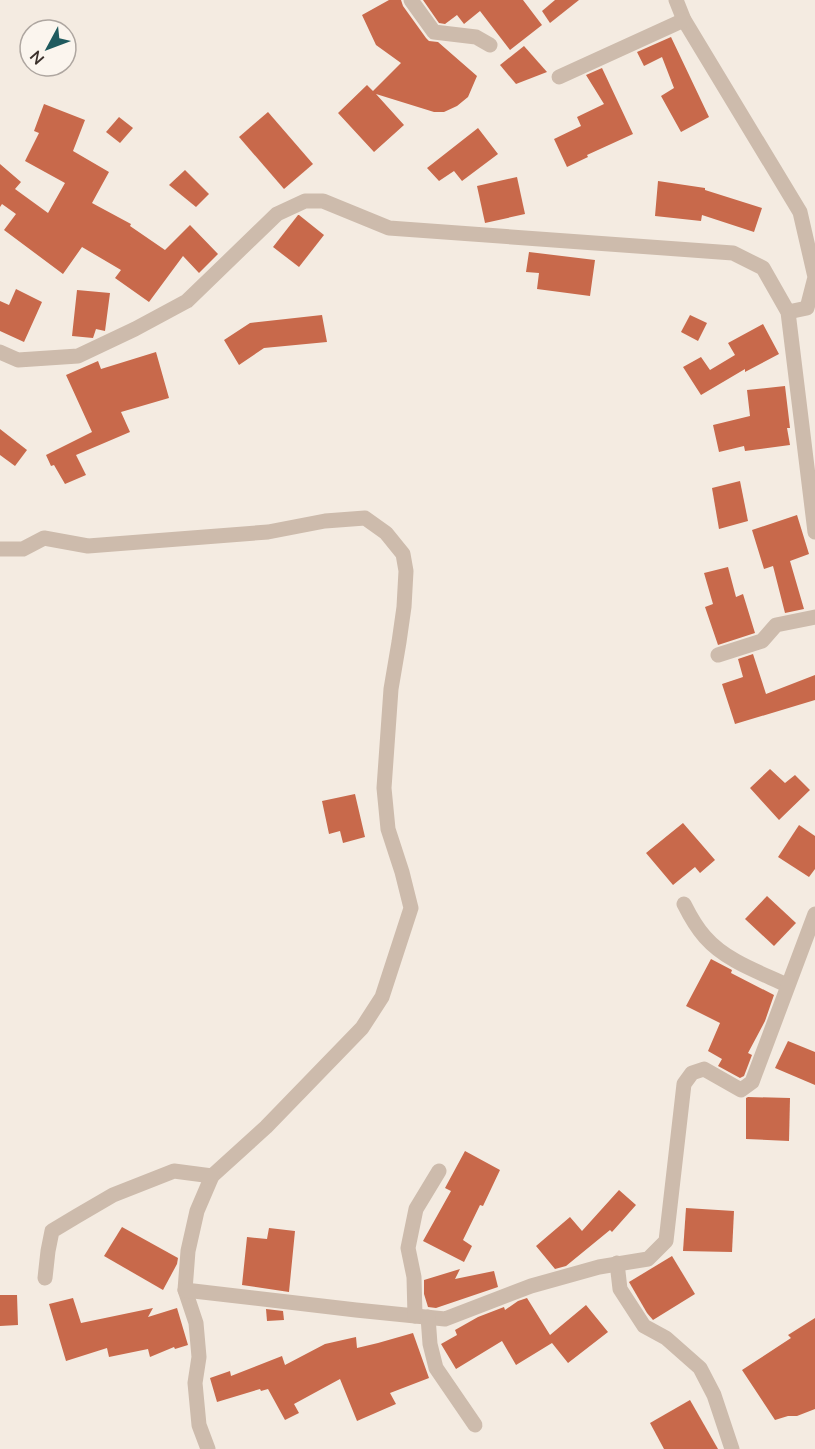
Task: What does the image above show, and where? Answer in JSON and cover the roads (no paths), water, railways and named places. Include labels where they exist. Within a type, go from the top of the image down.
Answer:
[{"type":"street","points":[[411,0],[434,32],[476,37],[490,45]]},
{"type":"street","points":[[676,0],[684,20],[800,212],[815,277],[807,308],[788,312]]},
{"type":"street","points":[[558,77],[684,20]]},
{"type":"street","points":[[0,352],[18,360],[78,356],[135,329],[187,301],[277,214],[305,201],[323,201],[389,228],[733,254],[763,268],[788,312],[815,532]]},
{"type":"street","points":[[0,549],[23,549],[45,538],[88,546],[268,532],[325,520],[364,518],[386,533],[403,554],[406,571],[404,607],[391,689],[384,788],[388,829],[411,908],[382,997],[362,1028],[266,1127],[212,1176],[197,1211],[188,1251],[185,1290],[196,1323],[199,1356],[195,1383],[199,1425],[208,1449]]},
{"type":"street","points":[[718,655],[762,642],[776,625],[815,616]]},
{"type":"street","points":[[684,904],[694,924],[721,952],[787,985]]},
{"type":"street","points":[[185,1290],[445,1319],[531,1286],[616,1263],[648,1259],[666,1241],[684,1084],[692,1073],[704,1069],[741,1090],[752,1082],[815,914]]},
{"type":"street","points":[[45,1278],[52,1232],[77,1216],[114,1195],[174,1171],[212,1176]]},
{"type":"street","points":[[439,1171],[416,1209],[408,1248],[422,1316],[436,1368],[475,1425]]},
{"type":"street","points":[[616,1263],[620,1289],[644,1326],[666,1338],[700,1368],[714,1395],[732,1449]]}]
